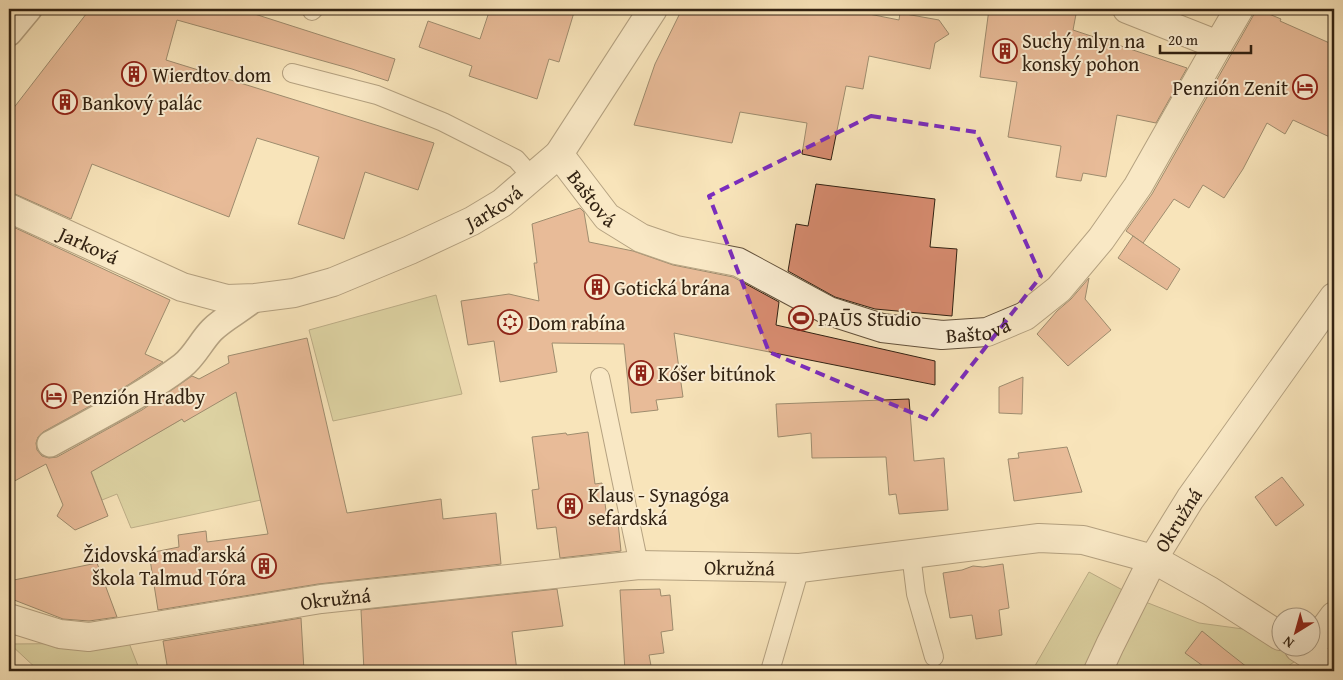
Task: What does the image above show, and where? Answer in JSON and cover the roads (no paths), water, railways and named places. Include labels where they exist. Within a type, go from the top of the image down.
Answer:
[{"type":"street","points":[[9,33],[29,9]]},
{"type":"street","name":"Jarková","points":[[9,208],[182,287],[227,299],[255,298],[294,293],[334,282],[472,221],[502,203],[558,154],[653,9]]},
{"type":"street","points":[[1127,9],[1218,45]]},
{"type":"street","name":"Baštová","points":[[558,154],[607,217],[641,238],[676,250],[738,262],[829,311],[882,328],[942,335],[987,332],[1025,316],[1059,289],[1101,239],[1138,186],[1240,9]]},
{"type":"street","name":"Okružná","points":[[9,618],[60,634],[89,637],[321,599],[639,565],[800,568],[1039,538],[1083,540],[1153,560],[1190,499],[1334,297]]},
{"type":"street","points":[[50,444],[137,395],[183,365],[193,356],[212,330],[255,298]]},
{"type":"street","points":[[1098,671],[1153,560],[1202,586],[1270,630]]},
{"type":"street","points":[[1320,631],[1334,616]]},
{"type":"street","points":[[1316,658],[1334,669]]},
{"type":"lane","points":[[292,73],[377,96],[443,122],[516,159],[532,177]]},
{"type":"lane","points":[[600,377],[639,565]]},
{"type":"lane","points":[[910,554],[916,594],[934,657]]},
{"type":"lane","points":[[770,671],[800,568]]},
{"type":"place","name":"Suchý mlyn na konský pohon","points":[[1005,51]]},
{"type":"place","name":"Wierdtov dom","points":[[134,74]]},
{"type":"place","name":"Penzión Zenit","points":[[1305,87]]},
{"type":"place","name":"Bankový palác","points":[[65,102]]},
{"type":"place","name":"Gotická brána","points":[[597,287]]},
{"type":"place","name":"PAŪS Studio","points":[[801,318]]},
{"type":"place","name":"Dom rabína","points":[[510,322]]},
{"type":"place","name":"Kóšer bitúnok","points":[[641,373]]},
{"type":"place","name":"Penzión Hradby","points":[[54,396]]},
{"type":"place","name":"Klaus - Synagóga sefardská","points":[[570,506]]},
{"type":"place","name":"Židovská maďarská škola Talmud Tóra","points":[[264,566]]}]
